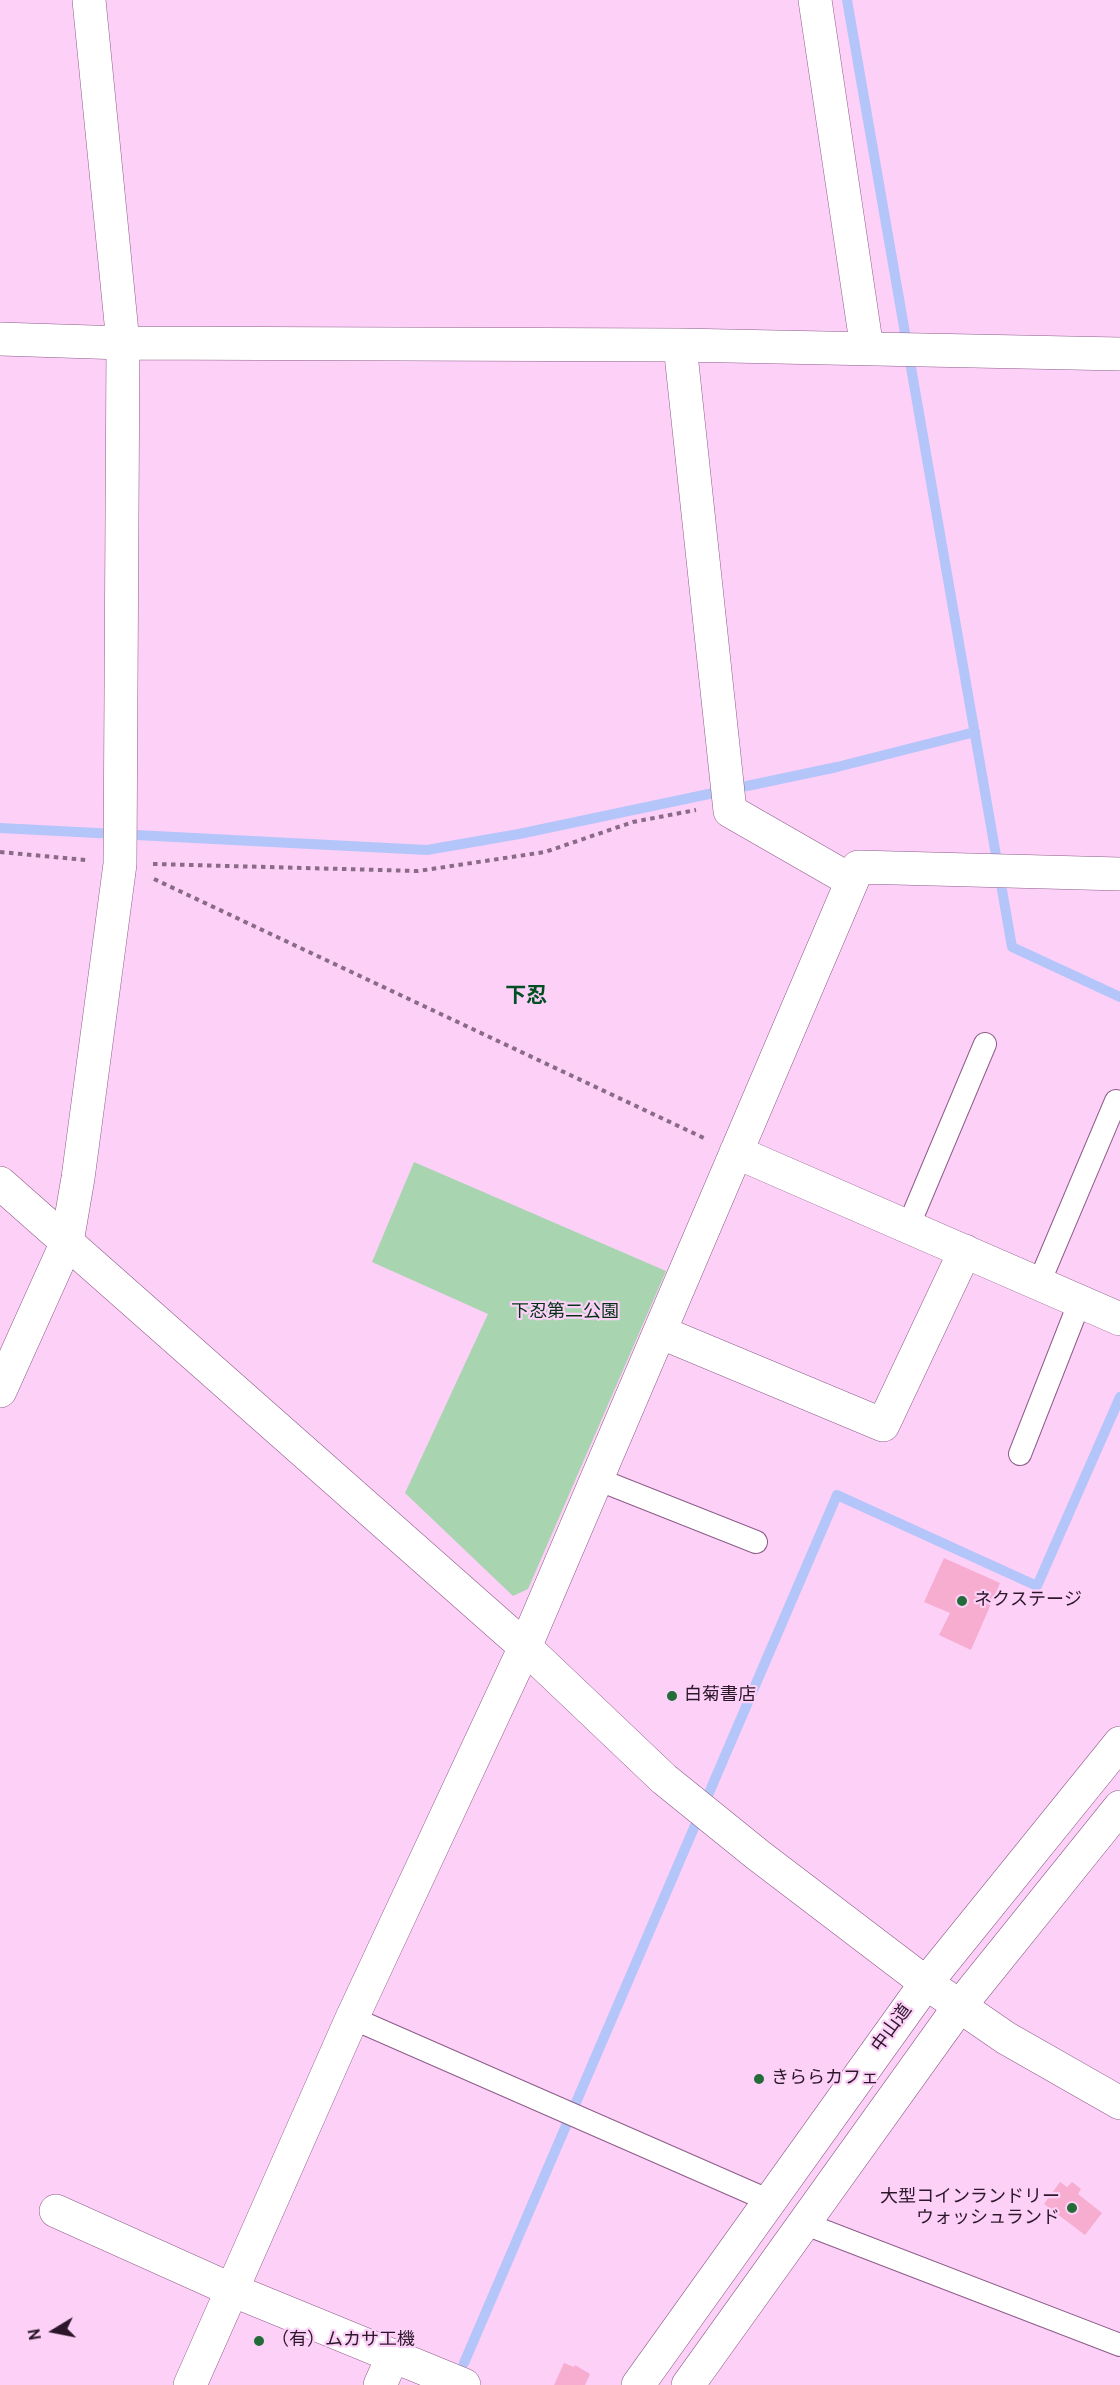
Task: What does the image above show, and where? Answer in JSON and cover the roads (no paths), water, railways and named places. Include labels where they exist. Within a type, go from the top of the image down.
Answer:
[{"type":"main road","points":[[0,1391],[67,1242],[78,1178],[120,864],[123,343],[89,0]]},
{"type":"main road","points":[[815,0],[867,349]]},
{"type":"main road","points":[[0,339],[123,343],[680,345],[1120,354]]},
{"type":"main road","points":[[680,345],[730,812],[852,881]]},
{"type":"main road","points":[[190,2385],[352,2018],[525,1647],[858,867],[1120,874]]},
{"type":"main road","points":[[736,1152],[1120,1319]]},
{"type":"main road","points":[[0,1183],[525,1647],[664,1779],[758,1856],[959,2007],[1006,2038],[1120,2103]]},
{"type":"main road","points":[[660,1332],[883,1425],[965,1251]]},
{"type":"main road","name":"中山道","points":[[638,2385],[926,1983],[1120,1743]]},
{"type":"main road","points":[[688,2385],[959,2007],[1120,1807]]},
{"type":"main road","points":[[56,2211],[232,2290],[464,2385]]},
{"type":"main road","points":[[380,2385],[393,2356]]},
{"type":"lane","points":[[908,1227],[985,1044]]},
{"type":"lane","points":[[1039,1283],[1116,1101]]},
{"type":"lane","points":[[1020,1454],[1080,1301]]},
{"type":"lane","points":[[597,1479],[756,1542]]},
{"type":"lane","points":[[352,2018],[770,2200]]},
{"type":"lane","points":[[803,2223],[1120,2345]]},
{"type":"waterway","points":[[847,0],[1012,947],[1120,997]]},
{"type":"waterway","points":[[0,828],[427,850],[519,834],[837,767],[975,732]]},
{"type":"waterway","points":[[464,2363],[837,1495],[1037,1586],[1120,1397]]},
{"type":"place","name":"ネクステージ","points":[[962,1601]]},
{"type":"place","name":"白菊書店","points":[[672,1696]]},
{"type":"place","name":"きららカフェ","points":[[759,2079]]},
{"type":"place","name":"大型コインランドリー ウォッシュランド","points":[[1072,2208]]},
{"type":"place","name":"（有）ムカサ工機","points":[[259,2341]]},
{"type":"district","name":"下忍","points":[[526,998]]},
{"type":"park label","name":"下忍第二公園","points":[[565,1313]]}]
